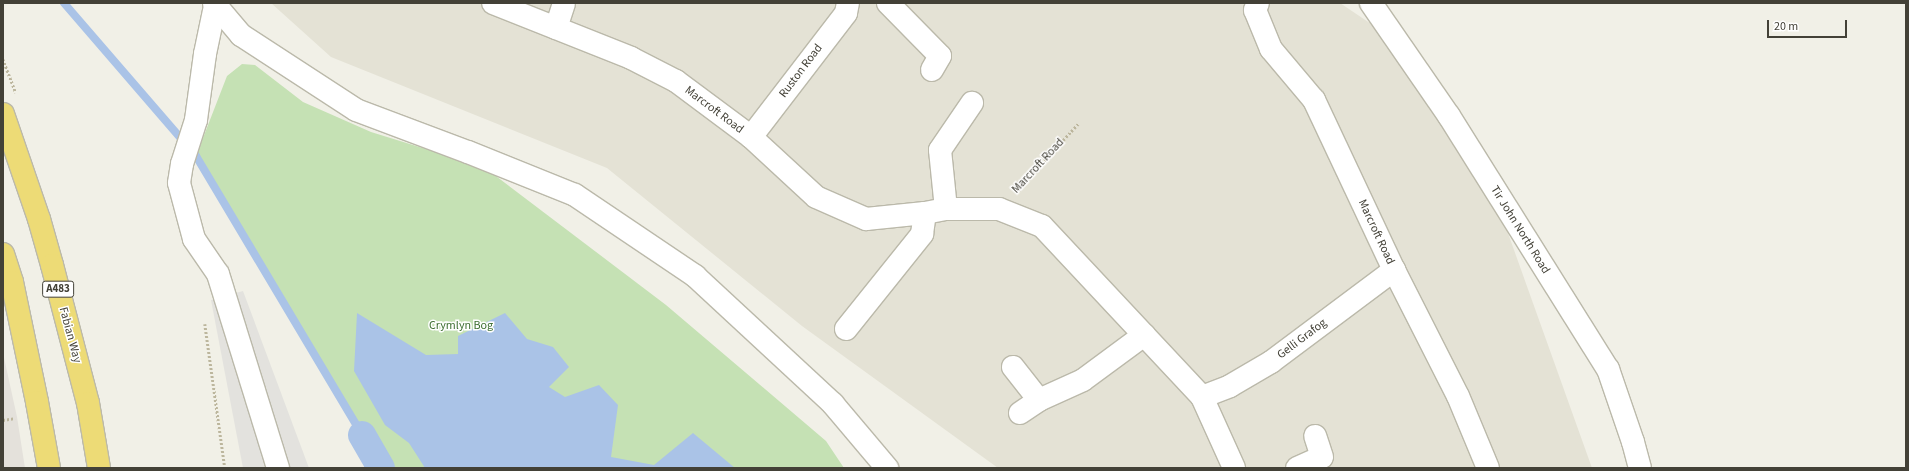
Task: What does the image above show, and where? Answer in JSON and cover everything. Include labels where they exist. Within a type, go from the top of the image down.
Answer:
[{"type":"highway","name":"Fabian Way","points":[[3,114],[39,219],[52,265],[88,403],[99,468]]},
{"type":"highway","points":[[3,254],[12,282],[49,468]]},
{"type":"street","name":"Marcroft Road","points":[[493,3],[631,58],[676,81],[751,137],[816,198],[866,219],[935,211],[999,209],[1042,226],[1202,397],[1234,468]]},
{"type":"street","points":[[556,28],[564,3]]},
{"type":"street","name":"Ruston Road","points":[[751,137],[846,13],[848,3]]},
{"type":"street","points":[[888,3],[940,56],[932,70]]},
{"type":"street","name":"Marcroft Road","points":[[1258,3],[1255,10],[1271,49],[1314,100],[1394,270],[1458,396],[1488,468]]},
{"type":"street","points":[[215,4],[205,54],[196,120],[182,164],[179,183],[194,239],[218,274],[278,468]]},
{"type":"street","points":[[215,4],[242,35],[356,110],[468,152],[575,195],[695,276],[833,404],[887,468]]},
{"type":"street","name":"Tir John North Road","points":[[1373,4],[1449,116],[1608,369],[1633,442],[1640,468]]},
{"type":"street","points":[[846,329],[922,234],[935,211],[940,150],[972,103]]},
{"type":"street","name":"Gelli Grafog","points":[[1202,397],[1230,386],[1271,362],[1394,270]]},
{"type":"street","points":[[1020,413],[1039,400],[1083,380],[1144,335]]},
{"type":"street","points":[[1013,367],[1039,400]]},
{"type":"street","points":[[1297,468],[1322,457],[1315,436]]},
{"type":"path","name":"Marcroft Road","points":[[999,209],[1078,124]]},
{"type":"path","points":[[204,317],[225,468]]},
{"type":"shaded area","points":[[271,3],[1340,3],[1392,38],[1499,208],[1592,468],[998,468],[802,326],[607,168],[331,57]]},
{"type":"shaded area","points":[[243,291],[309,468],[243,468],[211,300]]},
{"type":"shaded area","points":[[3,353],[17,417],[25,468],[3,468]]},
{"type":"green space","name":"Crymlyn Bog","points":[[242,64],[255,65],[303,102],[371,132],[484,167],[666,305],[826,441],[844,468],[381,468],[196,156],[227,76]]},
{"type":"water","points":[[357,313],[426,355],[458,354],[458,336],[505,313],[527,339],[553,347],[569,367],[549,387],[565,397],[599,385],[618,405],[611,457],[654,465],[693,433],[735,468],[425,468],[409,443],[385,425],[354,371]]},
{"type":"waterway","points":[[64,3],[196,156],[362,435]]},
{"type":"waterway","points":[[362,435],[381,468]]}]
